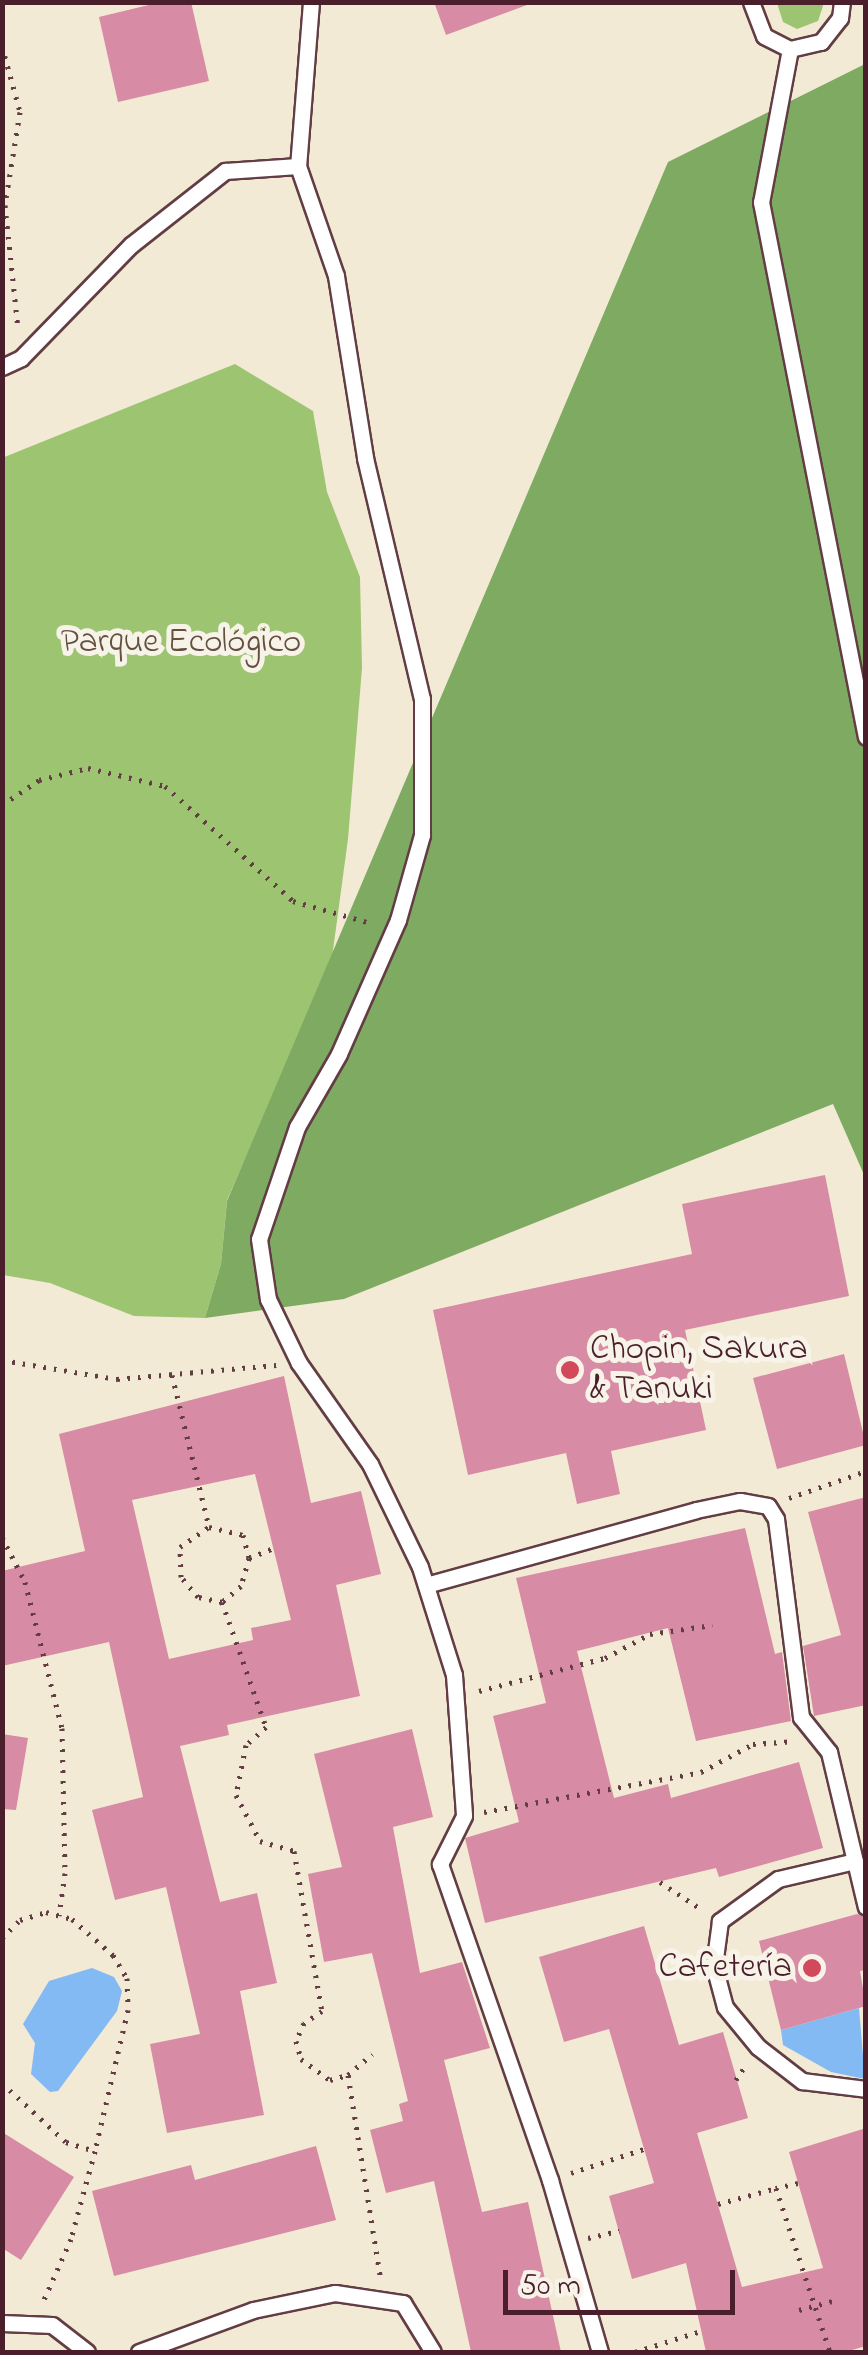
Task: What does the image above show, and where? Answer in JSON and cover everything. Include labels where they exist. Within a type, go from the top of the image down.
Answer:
[{"type":"lane","points":[[311,2],[298,166],[336,276],[365,458],[422,699],[422,836],[398,920],[339,1054],[296,1127],[259,1240],[268,1299],[307,1373],[370,1464],[426,1585],[456,1697],[464,1816],[440,1864],[550,2180],[600,2352]]},
{"type":"lane","points":[[751,2],[764,36],[790,49],[821,42],[840,18],[842,2]]},
{"type":"lane","points":[[790,49],[761,202],[866,737]]},
{"type":"lane","points":[[2,366],[20,358],[130,245],[225,170],[298,166]]},
{"type":"lane","points":[[426,1585],[696,1510],[740,1501],[768,1506],[776,1520],[801,1717],[830,1752],[866,1907]]},
{"type":"lane","points":[[855,1861],[778,1879],[720,1921],[714,1966],[725,2007],[758,2047],[802,2081],[866,2089]]},
{"type":"lane","points":[[139,2352],[253,2310],[335,2293],[403,2302],[433,2352]]},
{"type":"lane","points":[[2,2323],[35,2321],[68,2333],[87,2352]]},
{"type":"path","points":[[2,46],[20,112],[4,205],[20,358]]},
{"type":"path","points":[[2,158],[11,158]]},
{"type":"path","points":[[2,805],[39,780],[88,768],[165,786],[293,901],[371,924],[398,920]]},
{"type":"path","points":[[2,1360],[117,1380],[247,1365],[283,1364],[307,1373]]},
{"type":"path","points":[[172,1375],[209,1526]]},
{"type":"path","points":[[768,1506],[866,1471]]},
{"type":"path","points":[[209,1526],[244,1535],[250,1558],[241,1586],[222,1602]]},
{"type":"path","points":[[209,1526],[180,1548],[180,1577],[198,1597],[222,1602]]},
{"type":"path","points":[[2,1537],[26,1582],[62,1728],[66,1873],[60,1916]]},
{"type":"path","points":[[250,1558],[274,1548]]},
{"type":"path","points":[[222,1602],[266,1727],[246,1745],[236,1795],[260,1841],[294,1851],[322,2011],[304,2023],[296,2041],[301,2059],[330,2080],[348,2075],[372,2054]]},
{"type":"path","points":[[456,1697],[605,1658],[650,1634],[712,1624]]},
{"type":"path","points":[[464,1816],[701,1772],[754,1744],[796,1740],[801,1717]]},
{"type":"path","points":[[660,1882],[720,1921]]},
{"type":"path","points":[[2,1938],[20,1920],[46,1912],[60,1916],[92,1934],[127,1978],[128,2010],[95,2151],[71,2239],[35,2321]]},
{"type":"path","points":[[348,2075],[384,2300]]},
{"type":"path","points":[[2,2083],[66,2142],[95,2151]]},
{"type":"path","points":[[550,2180],[644,2149]]},
{"type":"path","points":[[718,2204],[798,2182]]},
{"type":"path","points":[[776,2188],[818,2305],[830,2352]]},
{"type":"path","points":[[799,2310],[838,2300]]},
{"type":"path","points":[[635,2352],[701,2331]]},
{"type":"green space","points":[[777,3],[823,6],[818,21],[797,29],[783,22]]},
{"type":"green space","points":[[865,64],[865,1177],[833,1104],[344,1299],[205,1318],[221,1264],[227,1201],[668,162]]},
{"type":"green space","name":"Parque Ecológico","points":[[235,364],[313,411],[327,492],[360,577],[362,668],[348,839],[331,965],[227,1200],[221,1264],[205,1318],[134,1316],[50,1283],[3,1275],[2,458]]},
{"type":"water","points":[[92,1968],[114,1977],[122,1991],[117,2011],[58,2091],[50,2092],[31,2074],[35,2043],[23,2024],[49,1981]]},
{"type":"water","points":[[859,2008],[865,2079],[831,2072],[783,2045],[781,2030]]},
{"type":"building","points":[[161,2],[191,2],[209,81],[118,102],[99,17]]},
{"type":"building","points":[[434,2],[527,2],[527,5],[446,35]]},
{"type":"building","name":"Chopin, Sakura & Tanuki","points":[[825,1175],[849,1296],[685,1330],[706,1430],[611,1451],[620,1494],[577,1504],[566,1453],[468,1475],[433,1310],[692,1254],[682,1204]]},
{"type":"building","points":[[844,1354],[866,1445],[777,1469],[753,1378]]},
{"type":"building","points":[[284,1376],[311,1503],[361,1491],[381,1574],[336,1585],[360,1696],[227,1725],[229,1735],[180,1746],[220,1902],[257,1893],[277,1983],[240,1991],[264,2115],[167,2133],[150,2044],[200,2034],[166,1887],[115,1900],[92,1810],[143,1797],[109,1642],[2,1666],[2,1571],[85,1551],[59,1434]],"holes":[[[255,1474],[291,1620],[251,1628],[253,1640],[169,1659],[132,1500]]]},
{"type":"building","points":[[866,1497],[866,1705],[814,1716],[803,1646],[841,1635],[808,1512]]},
{"type":"building","points":[[745,1528],[775,1654],[782,1652],[791,1721],[696,1741],[668,1628],[577,1651],[614,1798],[668,1784],[671,1798],[799,1762],[823,1848],[719,1877],[716,1868],[485,1923],[465,1838],[519,1822],[493,1716],[546,1703],[516,1578]]},
{"type":"building","points":[[412,1729],[433,1817],[393,1827],[420,1973],[462,1962],[490,2048],[444,2060],[482,2212],[528,2202],[561,2352],[471,2352],[434,2181],[386,2193],[370,2130],[403,2121],[399,2104],[408,2101],[372,1953],[324,1962],[308,1874],[342,1867],[314,1754]]},
{"type":"building","points":[[2,1734],[28,1738],[16,1810],[2,1809]]},
{"type":"building","name":"Cafetería","points":[[857,1914],[866,1918],[866,1970],[860,1971],[866,2006],[781,2030],[759,1941]]},
{"type":"building","points":[[644,1926],[679,2045],[723,2032],[748,2118],[697,2133],[742,2287],[823,2268],[789,2152],[866,2128],[866,2346],[845,2352],[706,2352],[686,2263],[632,2279],[609,2196],[654,2183],[609,2029],[564,2042],[539,1957]]},
{"type":"building","points":[[2,2132],[74,2177],[21,2260],[2,2248]]},
{"type":"building","points":[[316,2146],[336,2220],[114,2276],[92,2191],[191,2165],[195,2180]]},
{"type":"place","name":"Chopin, Sakura & Tanuki","points":[[570,1370]]},
{"type":"place","name":"Cafetería","points":[[812,1968]]}]
